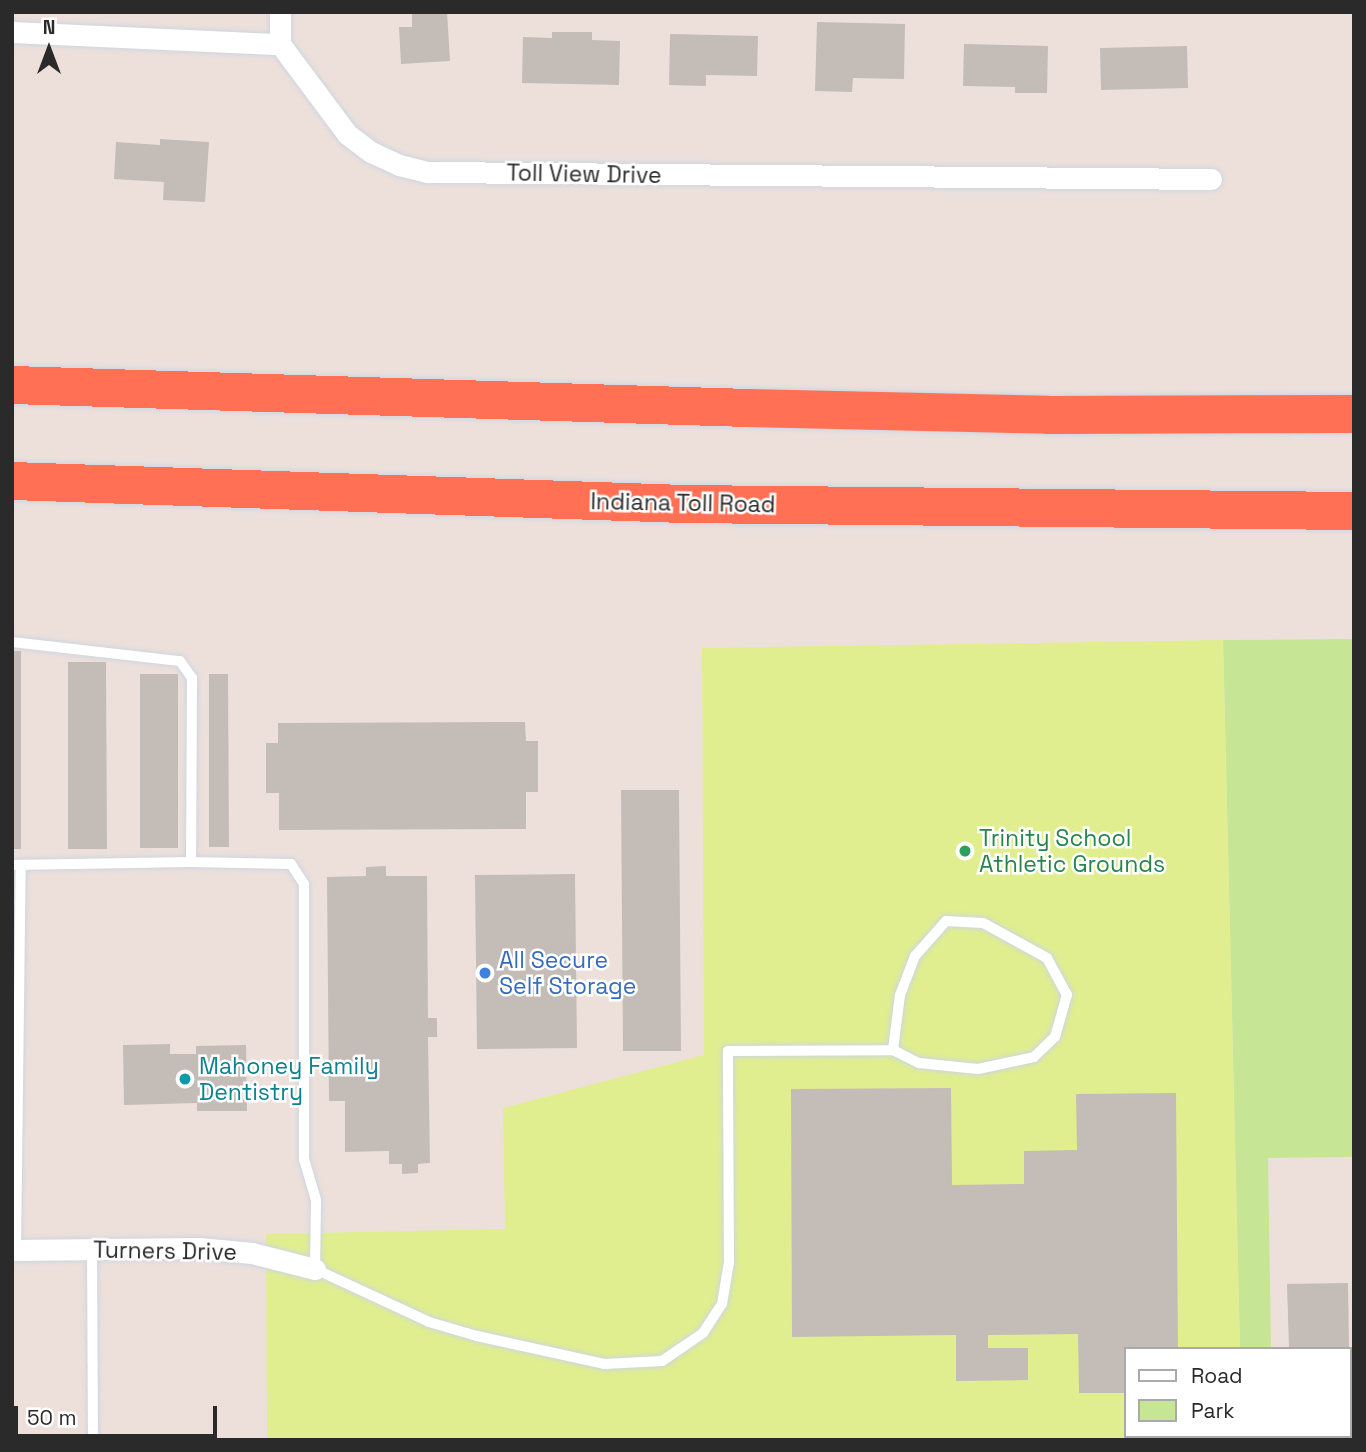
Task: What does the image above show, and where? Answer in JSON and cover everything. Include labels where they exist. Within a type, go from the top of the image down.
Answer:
[{"type":"highway","points":[[12,385],[911,412],[1354,414]]},
{"type":"highway","name":"Indiana Toll Road","points":[[12,481],[684,504],[1354,511]]},
{"type":"street","points":[[12,32],[280,44],[280,12]]},
{"type":"street","name":"Toll View Drive","points":[[280,44],[347,134],[372,152],[398,165],[428,172],[1211,179]]},
{"type":"street","name":"Turners Drive","points":[[14,1250],[199,1248],[252,1253],[315,1269]]},
{"type":"lane","points":[[12,642],[180,661],[192,678],[191,862]]},
{"type":"lane","points":[[14,1250],[16,865],[191,862],[291,864],[304,884],[304,1159],[316,1200],[315,1269],[429,1322],[477,1336],[604,1364],[662,1361],[703,1333],[722,1304],[729,1262],[728,1051],[892,1050],[919,1063],[978,1069],[1034,1057],[1055,1037],[1067,995],[1047,958],[983,923],[946,921],[915,956],[900,995],[892,1050]]},
{"type":"lane","points":[[92,1249],[93,1440]]},
{"type":"green space","points":[[1354,639],[1354,1157],[1268,1158],[1271,1347],[1240,1347],[1223,640]]},
{"type":"green space","name":"Trinity School Athletic Grounds","points":[[1223,640],[1240,1347],[1124,1347],[1124,1438],[1242,1440],[267,1440],[266,1234],[505,1229],[503,1108],[704,1055],[702,648]]},
{"type":"building","points":[[412,12],[447,12],[450,61],[401,64],[399,27],[412,27]]},
{"type":"building","points":[[817,22],[905,24],[904,79],[853,78],[852,92],[815,91]]},
{"type":"building","points":[[552,32],[592,32],[592,40],[620,41],[619,85],[522,83],[523,37],[552,38]]},
{"type":"building","points":[[670,34],[758,36],[757,76],[706,75],[706,86],[669,85]]},
{"type":"building","points":[[964,44],[1048,46],[1047,93],[1015,93],[1015,87],[963,86]]},
{"type":"building","points":[[1187,46],[1188,88],[1101,90],[1100,48]]},
{"type":"building","points":[[160,139],[209,142],[205,202],[163,200],[164,182],[114,179],[116,142],[160,145]]},
{"type":"building","points":[[12,651],[21,651],[21,849],[12,849]]},
{"type":"building","points":[[68,662],[106,662],[107,849],[68,849]]},
{"type":"building","points":[[140,674],[178,674],[178,848],[140,848]]},
{"type":"building","points":[[209,674],[228,674],[229,847],[209,847]]},
{"type":"building","points":[[525,722],[526,741],[538,741],[538,792],[526,792],[526,829],[279,830],[279,793],[266,793],[266,743],[278,743],[278,723]]},
{"type":"building","points":[[621,790],[679,790],[681,1051],[623,1051]]},
{"type":"building","points":[[386,866],[386,876],[427,876],[428,1018],[437,1018],[437,1037],[428,1037],[430,1163],[418,1164],[418,1173],[402,1174],[402,1164],[389,1164],[389,1151],[345,1152],[345,1101],[329,1101],[327,877],[366,876],[366,867]]},
{"type":"building","points":[[575,874],[577,1048],[477,1049],[475,875]]},
{"type":"building","name":"Mahoney Family Dentistry","points":[[170,1044],[170,1054],[196,1054],[196,1046],[246,1045],[247,1111],[197,1111],[197,1103],[124,1105],[123,1045]]},
{"type":"building","points":[[951,1088],[952,1185],[1024,1184],[1024,1151],[1077,1150],[1076,1094],[1176,1093],[1178,1347],[1124,1347],[1124,1393],[1079,1393],[1078,1334],[988,1335],[988,1348],[1028,1348],[1028,1380],[956,1381],[956,1335],[792,1337],[791,1089]]},
{"type":"building","points":[[1348,1283],[1349,1347],[1289,1347],[1287,1284]]},
{"type":"building","points":[[1290,1438],[1351,1438],[1351,1440]]},
{"type":"place","name":"Trinity School Athletic Grounds","points":[[965,851]]},
{"type":"place","name":"All Secure Self Storage","points":[[485,973]]},
{"type":"place","name":"Mahoney Family Dentistry","points":[[185,1079]]}]
